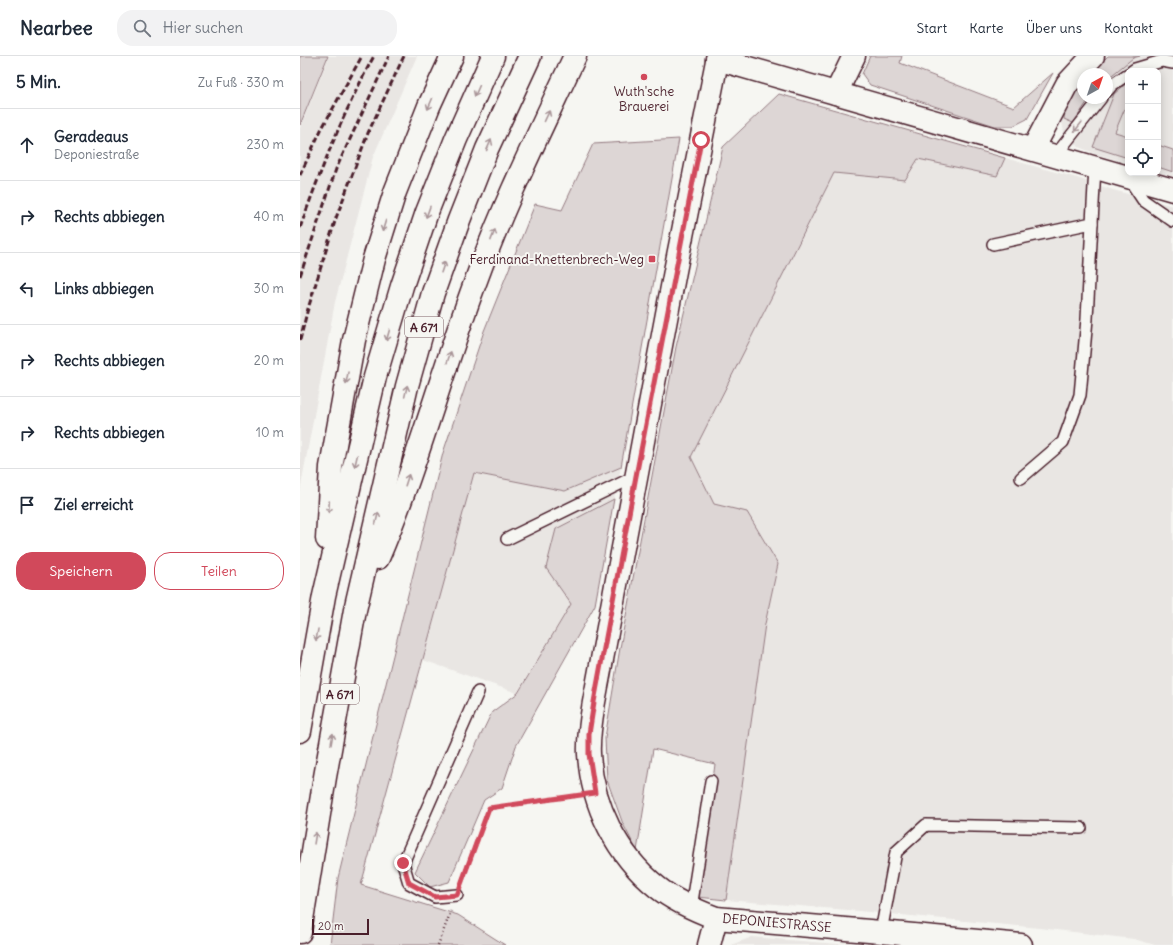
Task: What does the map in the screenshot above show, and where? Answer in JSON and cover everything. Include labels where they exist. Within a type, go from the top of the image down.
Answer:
[{"type":"main road","points":[[324,596],[331,467],[354,340],[374,259],[395,192],[429,106],[452,56]]},
{"type":"main road","name":"A 671","points":[[300,731],[324,596],[376,377],[402,286],[427,212],[453,146],[493,56]]},
{"type":"main road","name":"A 671","points":[[300,932],[325,777],[355,610],[407,386],[434,293],[459,220],[487,149],[530,56]]},
{"type":"main road","points":[[355,610],[395,517],[475,283],[504,209],[575,56]]},
{"type":"main road","points":[[836,93],[854,56]]},
{"type":"main road","points":[[1033,149],[1067,84],[1093,56]]},
{"type":"main road","points":[[718,57],[836,93],[1173,190]]},
{"type":"main road","name":"DEPONIESTRASSE","points":[[718,57],[595,694],[589,734],[589,754],[595,793],[613,836],[626,855],[641,872],[656,887],[691,908],[716,918],[881,932],[994,944],[1021,945]]},
{"type":"main road","points":[[709,945],[716,918]]},
{"type":"lane","points":[[1138,68],[1162,61],[1173,63]]},
{"type":"lane","points":[[1113,84],[1125,76]]},
{"type":"lane","points":[[1055,156],[1096,104]]},
{"type":"lane","points":[[1020,478],[1063,442],[1080,395],[1087,319],[1095,167]]},
{"type":"lane","points":[[1128,177],[1143,200],[1173,221]]},
{"type":"lane","points":[[994,244],[1092,223]]},
{"type":"lane","points":[[507,539],[636,476]]},
{"type":"lane","points":[[457,895],[435,897],[409,883],[403,863],[478,692]]},
{"type":"lane","points":[[691,908],[711,781]]},
{"type":"lane","points":[[881,932],[896,852],[926,825],[1081,828]]},
{"type":"path","points":[[438,945],[489,808],[595,793]]},
{"type":"shaded area","points":[[300,56],[328,56],[300,125]]},
{"type":"shaded area","points":[[329,56],[417,56],[373,157],[335,302],[300,491],[300,128]]},
{"type":"shaded area","points":[[870,56],[902,56],[900,63],[1014,107],[1053,73],[1027,119],[1013,126],[995,126],[870,85],[862,74]]},
{"type":"shaded area","points":[[1108,56],[1173,56],[1173,176],[1161,173],[1161,68],[1125,68],[1125,162],[1096,154],[1079,147],[1070,140],[1064,132],[1062,122],[1065,110],[1077,102],[1077,104],[1113,104],[1113,68],[1108,68]]},
{"type":"shaded area","points":[[1108,56],[1140,56],[1133,58],[1113,74],[1113,68],[1096,68]]},
{"type":"shaded area","points":[[1125,85],[1125,108],[1115,132],[1125,135],[1125,157],[1093,147],[1110,104],[1113,104],[1114,94]]},
{"type":"shaded area","points":[[1077,89],[1077,104],[1086,104],[1073,123],[1064,119],[1066,108]]},
{"type":"shaded area","points":[[779,94],[1005,158],[997,176],[918,159],[905,180],[834,173],[691,457],[714,504],[747,512],[778,564],[765,624],[726,900],[698,897],[715,764],[653,749],[637,851],[623,824],[607,780],[605,738],[620,648],[676,347],[723,147]]},
{"type":"shaded area","points":[[679,139],[621,467],[565,491],[474,473],[361,885],[458,915],[505,945],[330,945],[338,878],[443,453],[484,331],[535,204],[562,210],[593,144]]},
{"type":"shaded area","points":[[1161,146],[1173,150],[1173,172],[1161,168]]},
{"type":"shaded area","points":[[1005,158],[1173,206],[1173,945],[1155,945],[1134,939],[1039,928],[726,900],[765,624],[778,564],[747,512],[714,504],[691,457],[834,173],[905,180],[918,159],[997,176]]},
{"type":"shaded area","points":[[621,467],[614,499],[556,529],[546,568],[571,603],[517,693],[423,660],[474,473],[565,491]]},
{"type":"shaded area","points":[[614,499],[595,605],[516,746],[502,788],[484,800],[449,882],[430,887],[415,872],[492,712],[518,693],[571,604],[546,568],[556,529]]},
{"type":"shaded area","points":[[752,937],[850,945],[731,945]]},
{"type":"railway","points":[[300,175],[321,130],[362,56]]},
{"type":"railway","points":[[300,228],[334,140],[374,56]]},
{"type":"railway","points":[[300,276],[336,169],[389,56]]},
{"type":"railway","points":[[300,340],[307,312],[336,218],[368,133],[404,56]]},
{"type":"place","name":"Wuth'sche Brauerei","points":[[644,77]]},
{"type":"place","name":"Ferdinand-Knettenbrech-Weg","points":[[652,259]]},
{"type":"route","points":[[403,863],[409,883],[435,897],[457,895],[489,808],[595,793],[589,754],[589,734],[594,702],[701,140]]}]
